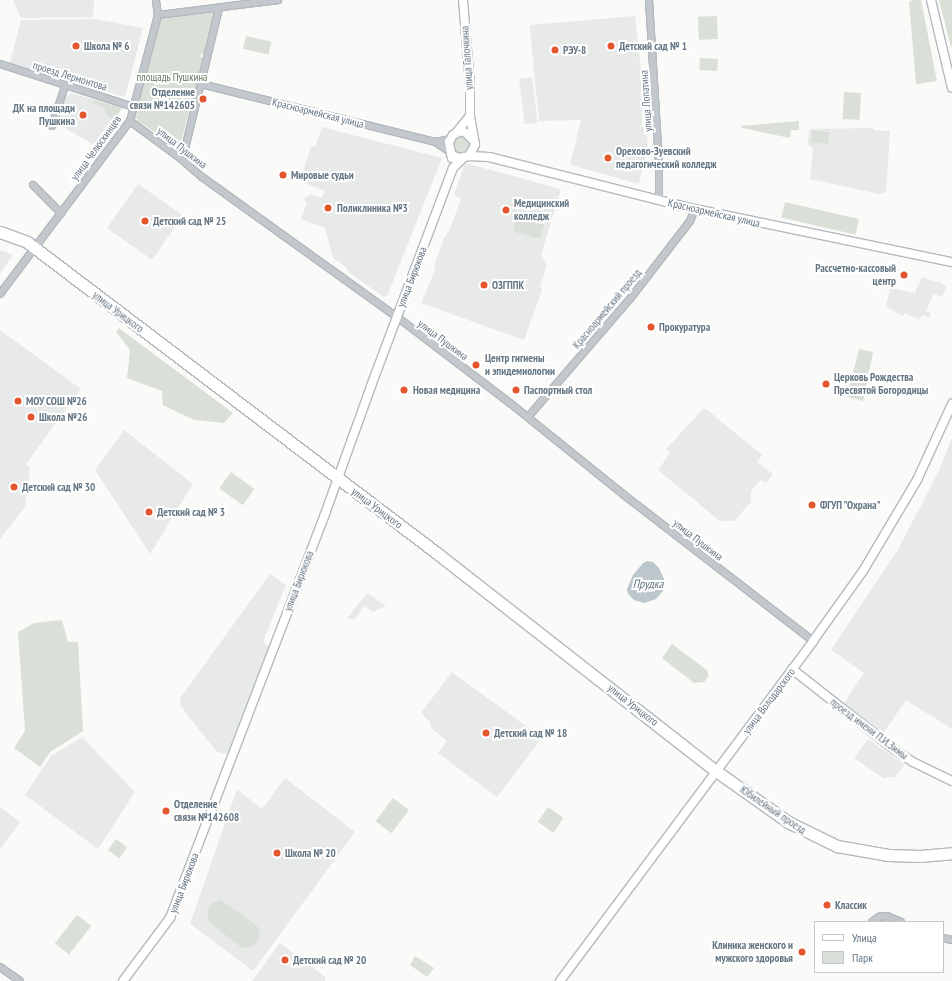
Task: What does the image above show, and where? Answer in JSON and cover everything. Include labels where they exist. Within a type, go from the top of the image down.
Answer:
[{"type":"highway","name":"улица Урицкого","points":[[0,232],[27,242],[34,249],[338,478],[595,675],[716,771]]},
{"type":"highway","name":"улица Урицкого","points":[[0,239],[23,248],[34,249]]},
{"type":"highway","name":"Юбилейный проезд","points":[[716,771],[788,822],[837,846],[888,855],[920,856],[952,853]]},
{"type":"street","name":"улица Челюскинцев","points":[[0,294],[130,121],[158,15],[156,0]]},
{"type":"street","points":[[158,15],[278,0]]},
{"type":"street","name":"улица Галочкина","points":[[463,0],[470,86],[470,116],[474,143]]},
{"type":"street","name":"улица Лопатина","points":[[649,0],[659,163],[659,200]]},
{"type":"street","points":[[931,0],[952,88]]},
{"type":"street","points":[[180,158],[184,153],[220,8]]},
{"type":"street","name":"проезд Лермонтова","points":[[0,64],[134,107]]},
{"type":"street","name":"Красноармейская улица","points":[[201,84],[435,142]]},
{"type":"street","points":[[52,126],[65,86]]},
{"type":"street","points":[[435,142],[450,139],[470,116]]},
{"type":"street","name":"улица Пушкина","points":[[130,121],[180,158],[202,177],[397,317],[528,417],[624,495],[813,642]]},
{"type":"street","points":[[456,133],[466,133],[489,157]]},
{"type":"street","points":[[450,139],[450,152],[453,168],[466,157],[474,143]]},
{"type":"street","points":[[435,142],[458,158],[489,157]]},
{"type":"street","name":"Красноармейская улица","points":[[489,157],[659,200],[886,250],[952,262]]},
{"type":"street","name":"улица Бирюкова","points":[[123,981],[170,918],[338,478],[453,168]]},
{"type":"street","points":[[33,185],[61,213]]},
{"type":"street","name":"Красноармейский проезд","points":[[528,417],[630,299],[690,221],[695,208]]},
{"type":"street","points":[[942,260],[952,256]]},
{"type":"street","name":"улица Володарского","points":[[560,981],[813,642],[879,545],[917,480],[952,404]]},
{"type":"street","name":"проезд имени П.И.Зимы","points":[[792,669],[895,750],[913,762],[952,781]]},
{"type":"street","points":[[873,921],[879,917],[887,916],[899,921]]},
{"type":"street","points":[[0,966],[20,981]]},
{"type":"shaded area","points":[[13,0],[94,0],[93,17],[21,18]]},
{"type":"shaded area","points":[[635,16],[641,71],[642,127],[648,127],[647,150],[639,184],[570,165],[581,120],[539,121],[530,30],[530,25]]},
{"type":"shaded area","name":"Школа № 6","points":[[96,19],[143,28],[125,97],[10,63],[21,20]]},
{"type":"shaded area","points":[[532,77],[538,123],[525,124],[519,79]]},
{"type":"shaded area","points":[[71,93],[122,108],[98,144],[94,145],[58,124],[65,99]]},
{"type":"shaded area","points":[[322,127],[442,158],[388,294],[384,297],[348,272],[346,267],[333,258],[325,228],[301,219],[307,202],[304,201],[306,196],[309,197],[310,194],[322,198],[325,191],[300,181],[311,146],[315,147]]},
{"type":"shaded area","points":[[873,128],[874,130],[890,131],[886,192],[879,194],[810,179],[813,149],[808,144],[809,131],[811,129]]},
{"type":"shaded area","points":[[465,163],[561,189],[541,255],[547,266],[540,286],[542,290],[524,340],[421,303],[436,268],[434,266],[444,238],[450,229],[461,199],[454,195]]},
{"type":"shaded area","name":"Детский сад № 25","points":[[138,184],[183,216],[152,260],[107,228]]},
{"type":"shaded area","points":[[0,250],[11,254],[12,256],[0,274]]},
{"type":"shaded area","points":[[922,277],[936,282],[939,281],[946,287],[942,297],[934,294],[926,311],[931,313],[929,318],[922,315],[920,320],[905,313],[903,316],[886,307],[890,288],[915,293]]},
{"type":"shaded area","name":"Школа №26","points":[[0,330],[81,389],[26,464],[30,468],[25,507],[0,539]]},
{"type":"shaded area","points":[[703,409],[706,409],[762,455],[757,462],[773,474],[766,483],[761,480],[751,491],[751,502],[734,521],[720,521],[658,470],[670,453],[666,449]]},
{"type":"shaded area","name":"Детский сад № 3","points":[[124,430],[193,484],[150,554],[95,470]]},
{"type":"shaded area","points":[[952,438],[952,729],[906,700],[882,735],[842,706],[864,673],[831,650],[897,551],[938,473]]},
{"type":"shaded area","points":[[270,574],[286,585],[263,642],[269,647],[227,754],[217,752],[180,704],[181,697]]},
{"type":"shaded area","points":[[367,593],[386,606],[373,612],[364,606],[355,620],[347,618]]},
{"type":"shaded area","name":"Детский сад № 18","points":[[452,672],[542,738],[497,797],[438,753],[447,741],[431,728],[430,722],[421,713]]},
{"type":"shaded area","points":[[82,737],[135,792],[98,849],[25,795],[51,756]]},
{"type":"shaded area","points":[[868,739],[905,765],[895,777],[883,778],[854,758]]},
{"type":"shaded area","name":"Школа № 20","points":[[285,778],[355,832],[253,971],[190,924],[237,789],[262,809]]},
{"type":"shaded area","points":[[0,807],[20,822],[0,850]]},
{"type":"shaded area","name":"Детский сад № 20","points":[[280,943],[325,977],[325,981],[252,981]]},
{"type":"green space","points":[[912,0],[921,0],[937,81],[916,84],[909,2]]},
{"type":"green space","points":[[939,0],[952,0],[952,47],[951,47]]},
{"type":"green space","name":"площадь Пушкина","points":[[211,11],[214,13],[215,17],[209,43],[205,52],[200,56],[203,58],[180,147],[177,148],[137,120],[136,117],[160,20],[164,17]]},
{"type":"green space","points":[[717,16],[718,39],[699,40],[698,17]]},
{"type":"green space","points":[[246,36],[271,42],[268,55],[243,49]]},
{"type":"green space","points":[[700,58],[718,59],[717,71],[699,70]]},
{"type":"green space","points":[[844,92],[861,93],[860,120],[843,119]]},
{"type":"green space","points":[[94,100],[122,108],[114,119],[107,115],[104,107],[92,103]]},
{"type":"green space","points":[[799,121],[799,130],[791,130],[790,138],[742,128],[741,126]]},
{"type":"green space","points":[[812,131],[829,132],[828,144],[811,143]]},
{"type":"green space","points":[[462,136],[468,139],[471,145],[468,151],[462,154],[456,151],[453,145],[456,139]]},
{"type":"green space","points":[[785,202],[859,219],[855,235],[781,218]]},
{"type":"green space","points":[[517,217],[544,224],[540,239],[513,231]]},
{"type":"green space","points":[[119,328],[233,413],[224,423],[194,420],[163,405],[162,391],[127,378],[130,350],[116,332]]},
{"type":"green space","points":[[859,349],[873,352],[863,401],[847,397]]},
{"type":"green space","points":[[231,472],[254,489],[243,505],[219,488]]},
{"type":"green space","points":[[62,620],[68,642],[78,642],[83,731],[50,752],[40,767],[14,748],[25,731],[18,632],[34,623]]},
{"type":"green space","points":[[672,644],[708,671],[708,677],[704,682],[694,683],[662,658]]},
{"type":"green space","points":[[393,798],[409,810],[392,833],[376,821]]},
{"type":"green space","points":[[548,807],[564,818],[553,833],[538,822]]},
{"type":"green space","points":[[116,839],[127,847],[119,859],[108,850]]},
{"type":"green space","points":[[221,900],[257,926],[260,931],[256,944],[246,948],[241,947],[210,923],[208,917],[209,907],[212,903]]},
{"type":"green space","points":[[77,915],[91,926],[69,954],[55,943]]},
{"type":"green space","points":[[415,956],[434,968],[427,977],[410,965]]},
{"type":"water","name":"Прудка","points":[[647,561],[653,562],[659,568],[664,579],[663,591],[656,599],[644,603],[634,600],[628,594],[627,589],[633,575],[643,563]]},
{"type":"place","name":"Школа № 6","points":[[76,46]]},
{"type":"place","name":"Детский сад № 1","points":[[611,46]]},
{"type":"place","name":"РЭУ-8","points":[[555,50]]},
{"type":"place","name":"Отделение связи №142605","points":[[203,99]]},
{"type":"place","name":"ДК на площади Пушкина","points":[[83,115]]},
{"type":"place","name":"Орехово-Зуевский педагогический колледж","points":[[608,158]]},
{"type":"place","name":"Мировые судьи","points":[[283,175]]},
{"type":"place","name":"Поликлиника №3","points":[[328,208]]},
{"type":"place","name":"Медицинский колледж","points":[[506,210]]},
{"type":"place","name":"Детский сад № 25","points":[[145,221]]},
{"type":"place","name":"Рассчетно-кассовый центр","points":[[904,275]]},
{"type":"place","name":"ОЗГППК","points":[[484,285]]},
{"type":"place","name":"Прокуратура","points":[[651,327]]},
{"type":"place","name":"Центр гигиены и эпидемиологии","points":[[476,365]]},
{"type":"place","name":"Церковь Рождества Пресвятой Богородицы","points":[[826,384]]},
{"type":"place","name":"Новая медицина","points":[[404,390]]},
{"type":"place","name":"Паспортный стол","points":[[516,390]]},
{"type":"place","name":"МОУ СОШ №26","points":[[18,401]]},
{"type":"place","name":"Школа №26","points":[[31,417]]},
{"type":"place","name":"Детский сад № 30","points":[[14,487]]},
{"type":"place","name":"ФГУП \"Охрана\"","points":[[812,505]]},
{"type":"place","name":"Детский сад № 3","points":[[149,512]]},
{"type":"place","name":"Детский сад № 18","points":[[486,733]]},
{"type":"place","name":"Отделение связи №142608","points":[[166,811]]},
{"type":"place","name":"Школа № 20","points":[[277,853]]},
{"type":"place","name":"Классик","points":[[827,905]]},
{"type":"place","name":"Клиника женского и мужского здоровья","points":[[802,952]]},
{"type":"place","name":"Детский сад № 20","points":[[285,960]]}]
